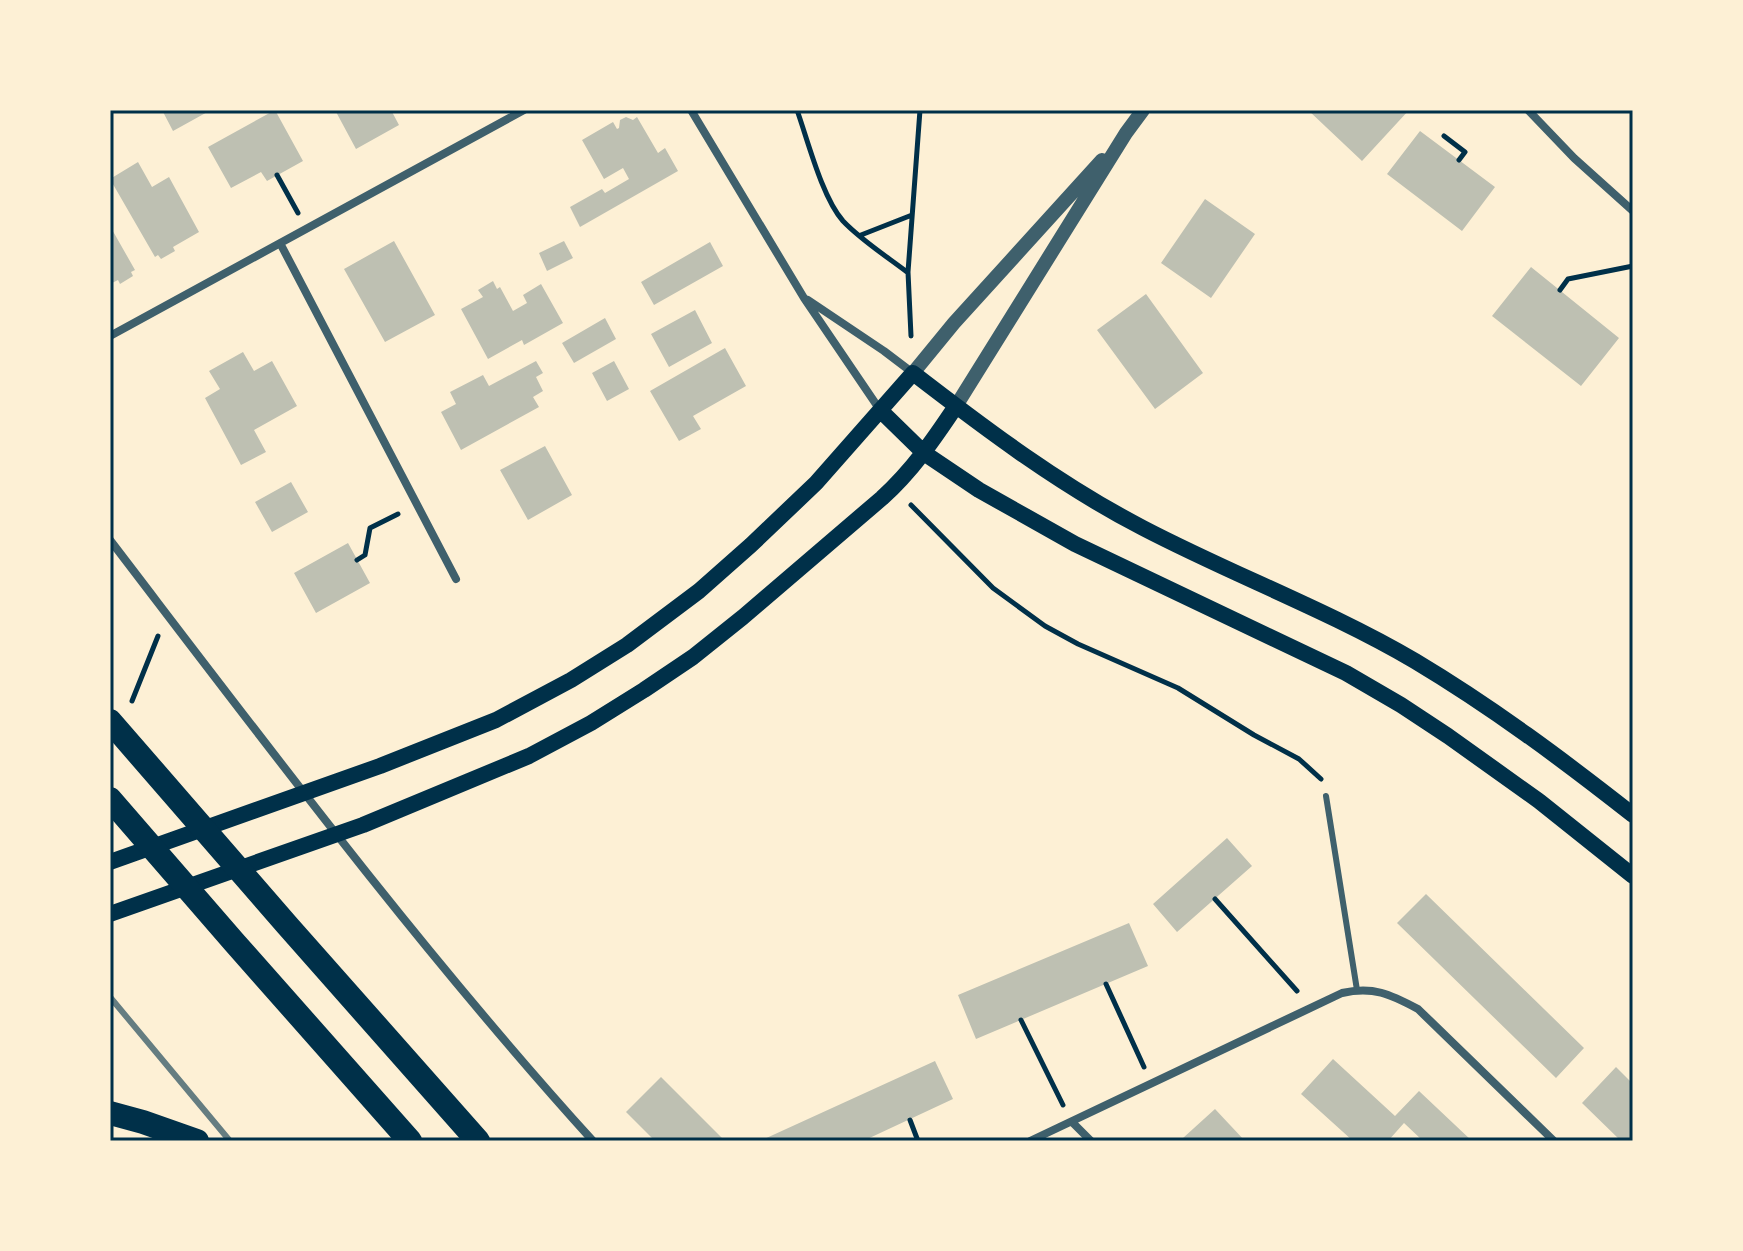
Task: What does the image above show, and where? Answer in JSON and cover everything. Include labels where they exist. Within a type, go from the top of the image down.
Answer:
[{"type":"highway","points":[[110,721],[478,1141]]},
{"type":"highway","points":[[110,799],[410,1141]]},
{"type":"highway","points":[[110,1113],[197,1141]]},
{"type":"main road","points":[[110,862],[380,766],[496,720],[571,680],[627,645],[699,591],[751,545],[816,483],[913,373],[1047,472],[1143,528],[1362,632],[1426,668],[1514,725],[1633,815]]},
{"type":"main road","points":[[110,914],[363,825],[529,756],[591,723],[693,657],[792,576],[896,485],[924,453],[956,406]]},
{"type":"main road","points":[[880,410],[924,453],[979,490],[1075,544],[1346,673],[1401,705],[1539,801],[1633,876]]},
{"type":"street","points":[[110,336],[524,110]]},
{"type":"street","points":[[691,110],[804,298],[880,410]]},
{"type":"street","points":[[956,406],[1143,110]]},
{"type":"street","points":[[1528,110],[1574,158],[1633,211]]},
{"type":"street","points":[[804,298],[913,373],[954,323],[1126,133]]},
{"type":"street","points":[[280,243],[456,579]]},
{"type":"street","points":[[110,540],[321,817],[500,1036],[593,1141]]},
{"type":"street","points":[[1030,1141],[1342,993],[1357,990],[1390,994],[1418,1009],[1554,1141]]},
{"type":"street","points":[[1072,1122],[1091,1141]]},
{"type":"lane","points":[[1326,796],[1357,990]]},
{"type":"path","points":[[797,110],[831,204],[860,236],[908,272]]},
{"type":"path","points":[[913,373],[908,272],[920,110]]},
{"type":"path","points":[[1444,136],[1465,152],[1459,160]]},
{"type":"path","points":[[277,175],[306,229]]},
{"type":"path","points":[[860,236],[912,215]]},
{"type":"path","points":[[1560,290],[1568,279],[1633,266]]},
{"type":"path","points":[[896,485],[916,512],[993,588],[1045,626],[1178,688],[1299,759],[1322,779],[1326,796]]},
{"type":"path","points":[[357,560],[365,555],[370,528],[375,526]]},
{"type":"path","points":[[1215,899],[1312,1008]]},
{"type":"path","points":[[1106,984],[1133,1043]]},
{"type":"path","points":[[1021,1020],[1050,1079]]},
{"type":"path","points":[[910,1120],[918,1141]]},
{"type":"building","points":[[162,110],[211,110],[173,131]]},
{"type":"building","points":[[275,110],[303,161],[267,181],[261,172],[231,188],[208,147]]},
{"type":"building","points":[[335,110],[391,110],[399,125],[356,149]]},
{"type":"building","points":[[1308,110],[1409,110],[1362,161]]},
{"type":"building","points":[[626,117],[633,120],[637,117],[658,153],[665,148],[678,171],[580,227],[570,207],[602,189],[605,193],[629,179],[623,168],[604,179],[582,140],[613,122],[619,128],[620,120]]},
{"type":"building","points":[[1420,131],[1495,187],[1462,231],[1387,174]]},
{"type":"building","points":[[138,162],[152,187],[169,177],[199,232],[173,247],[175,251],[161,259],[158,255],[155,257],[110,179]]},
{"type":"building","points":[[1205,199],[1255,234],[1211,298],[1161,263]]},
{"type":"building","points":[[110,226],[135,270],[131,272],[133,276],[120,284],[118,280],[110,284]]},
{"type":"building","points":[[394,241],[435,315],[385,342],[344,269]]},
{"type":"building","points":[[564,241],[573,258],[547,271],[539,253]]},
{"type":"building","points":[[710,242],[723,266],[654,305],[641,282]]},
{"type":"building","points":[[1531,267],[1619,338],[1581,386],[1492,316]]},
{"type":"building","points":[[493,281],[497,289],[500,287],[513,311],[527,303],[523,295],[541,284],[563,323],[524,345],[522,340],[488,359],[461,309],[483,297],[478,290]]},
{"type":"building","points":[[1146,294],[1203,373],[1155,409],[1097,330]]},
{"type":"building","points":[[695,310],[712,343],[669,367],[651,334]]},
{"type":"building","points":[[605,318],[616,339],[574,363],[562,343]]},
{"type":"building","points":[[725,348],[746,386],[693,416],[701,429],[679,441],[650,391]]},
{"type":"building","points":[[243,352],[254,371],[272,361],[297,406],[254,430],[266,452],[241,465],[205,398],[220,389],[209,371]]},
{"type":"building","points":[[536,361],[543,373],[536,377],[543,391],[533,397],[539,407],[461,450],[441,412],[456,404],[450,392],[483,375],[489,386]]},
{"type":"building","points":[[614,361],[629,389],[607,401],[592,373]]},
{"type":"building","points":[[545,446],[572,495],[528,520],[500,470]]},
{"type":"building","points":[[291,482],[308,512],[272,532],[255,502]]},
{"type":"building","points":[[348,543],[370,583],[316,613],[294,573]]},
{"type":"building","points":[[1227,838],[1252,866],[1177,932],[1153,904]]},
{"type":"building","points":[[1426,894],[1584,1048],[1556,1078],[1397,923]]},
{"type":"building","points":[[1129,923],[1148,966],[976,1039],[958,995]]},
{"type":"building","points":[[1333,1059],[1395,1116],[1419,1091],[1472,1141],[1423,1141],[1404,1123],[1388,1141],[1353,1141],[1301,1094]]},
{"type":"building","points":[[935,1061],[953,1099],[863,1141],[760,1141]]},
{"type":"building","points":[[1616,1067],[1633,1084],[1633,1141],[1621,1141],[1582,1103]]},
{"type":"building","points":[[661,1077],[725,1141],[655,1141],[626,1112]]},
{"type":"building","points":[[1215,1109],[1245,1141],[1185,1141],[1183,1138]]},
{"type":"railway","points":[[110,997],[230,1141]]}]
